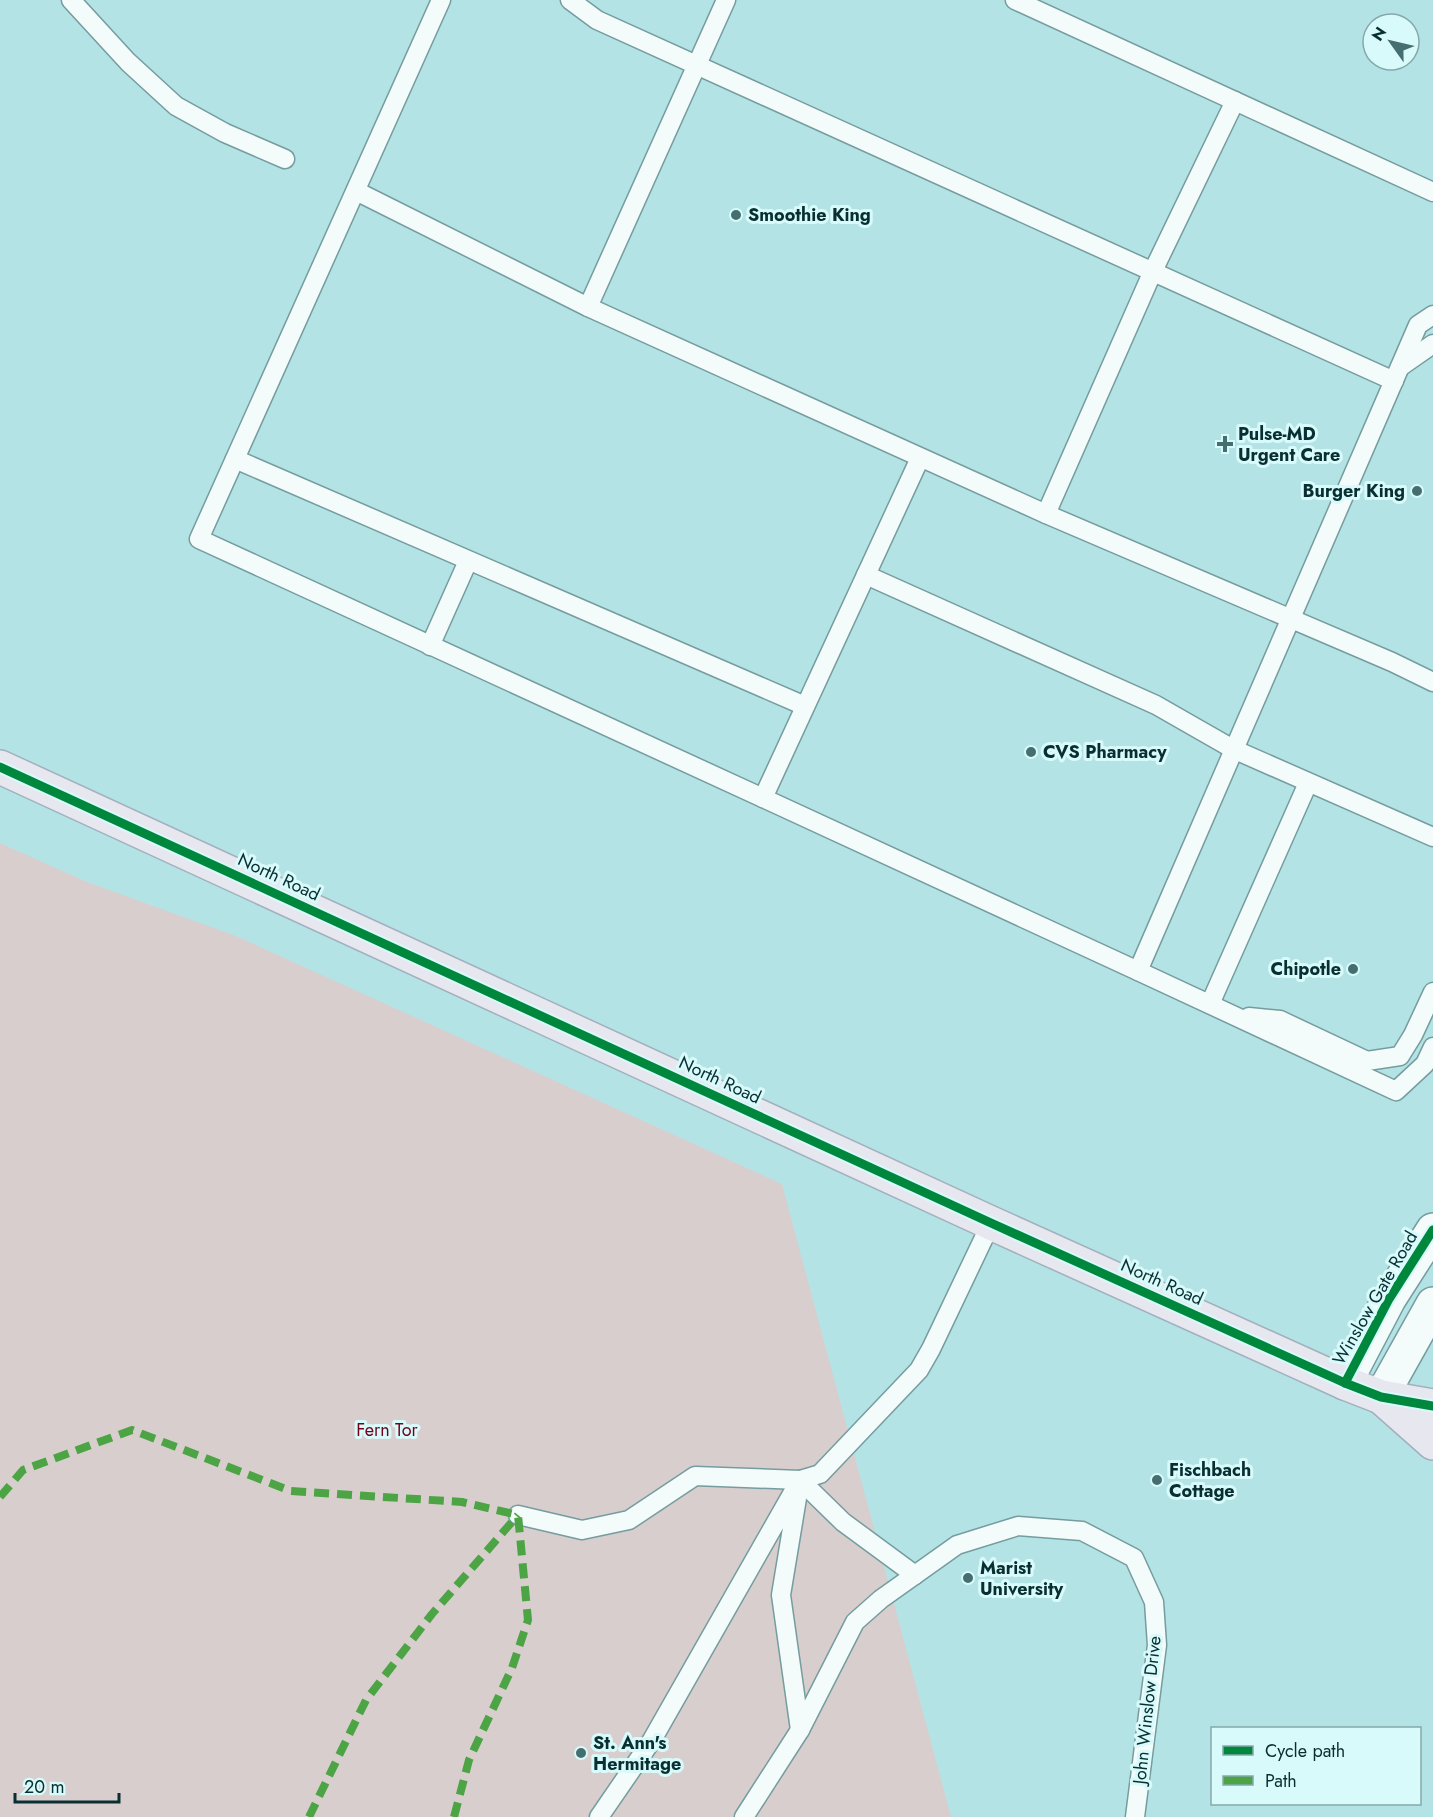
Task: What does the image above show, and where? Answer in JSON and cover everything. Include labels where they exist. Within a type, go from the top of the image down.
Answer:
[{"type":"highway","name":"North Road","points":[[0,767],[991,1223],[1346,1383],[1381,1397],[1433,1406]]},
{"type":"highway","name":"North Road","points":[[1381,1397],[1433,1443]]},
{"type":"street","name":"Winslow Gate Road","points":[[1346,1383],[1389,1299],[1433,1230]]},
{"type":"street","points":[[1381,1397],[1433,1304]]},
{"type":"lane","points":[[71,0],[128,62],[176,106],[225,133],[285,159]]},
{"type":"lane","points":[[441,0],[199,539],[1396,1091],[1425,1064],[1433,1047]]},
{"type":"lane","points":[[570,0],[597,20],[1153,271],[1396,375]]},
{"type":"lane","points":[[588,307],[726,0]]},
{"type":"lane","points":[[1015,0],[1433,192]]},
{"type":"lane","points":[[1046,514],[1153,271],[1235,101]]},
{"type":"lane","points":[[356,191],[588,307],[1046,514],[1392,662],[1433,682]]},
{"type":"lane","points":[[1138,971],[1418,324],[1433,315]]},
{"type":"lane","points":[[1396,375],[1433,344]]},
{"type":"lane","points":[[763,798],[920,458]]},
{"type":"lane","points":[[235,459],[805,706]]},
{"type":"lane","points":[[430,646],[468,561]]},
{"type":"lane","points":[[866,574],[1156,705],[1233,749],[1433,837]]},
{"type":"lane","points":[[1209,1004],[1308,783]]},
{"type":"lane","points":[[1236,1016],[1280,1020],[1367,1061],[1400,1056],[1413,1035],[1433,992]]},
{"type":"lane","points":[[518,1515],[582,1530],[629,1520],[695,1476],[800,1479],[820,1474],[919,1370],[931,1350],[991,1223]]},
{"type":"lane","points":[[800,1479],[843,1522],[915,1575]]},
{"type":"lane","points":[[800,1479],[781,1595],[800,1730]]},
{"type":"lane","points":[[599,1817],[652,1740],[800,1479]]},
{"type":"lane","name":"John Winslow Drive","points":[[744,1817],[800,1730],[855,1622],[881,1599],[957,1545],[1018,1526],[1082,1531],[1134,1558],[1154,1602],[1156,1645],[1135,1817]]},
{"type":"green space","name":"Fern Tor","points":[[0,843],[87,882],[236,936],[782,1184],[951,1817],[0,1817]]},
{"type":"marked path","points":[[0,1497],[23,1470],[132,1430],[291,1491],[462,1502],[518,1515]]},
{"type":"marked path","points":[[309,1817],[366,1700],[432,1614],[518,1515]]},
{"type":"marked path","points":[[454,1817],[469,1760],[512,1668],[528,1620],[518,1515]]},
{"type":"cycle path","points":[[0,767],[991,1223],[1345,1383],[1381,1397],[1433,1406]]},
{"type":"cycle path","points":[[1345,1383],[1389,1299],[1433,1230]]},
{"type":"place","name":"Smoothie King","points":[[736,215]]},
{"type":"place","name":"Pulse-MD Urgent Care","points":[[1225,444]]},
{"type":"place","name":"Burger King","points":[[1417,491]]},
{"type":"place","name":"CVS Pharmacy","points":[[1031,752]]},
{"type":"place","name":"Chipotle","points":[[1353,969]]},
{"type":"place","name":"Fischbach Cottage","points":[[1157,1480]]},
{"type":"place","name":"Marist University","points":[[968,1578]]},
{"type":"place","name":"St. Ann's Hermitage","points":[[581,1753]]}]
